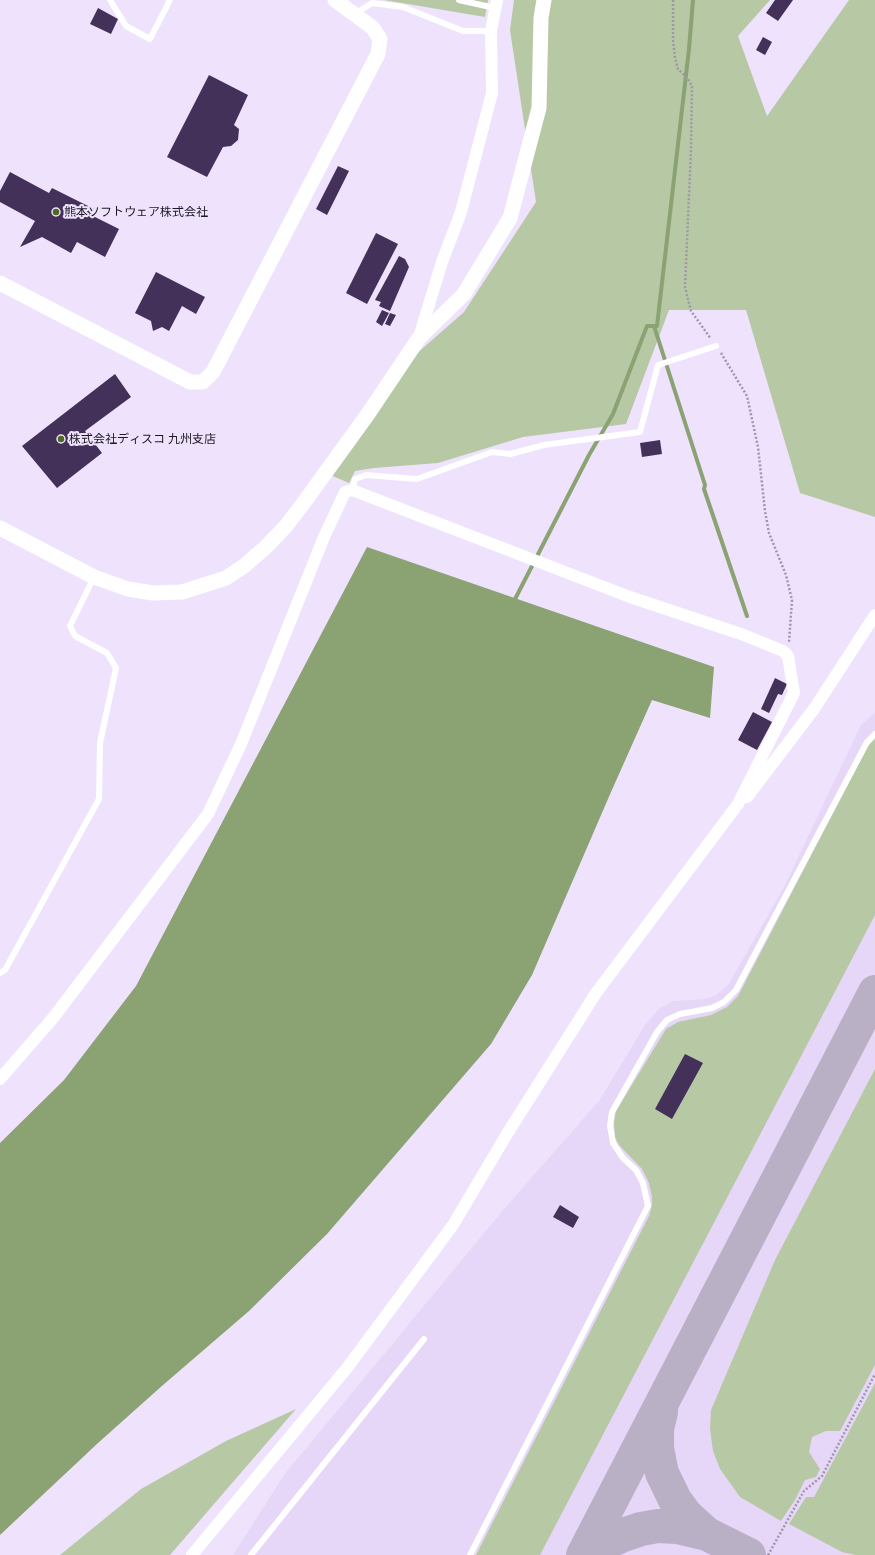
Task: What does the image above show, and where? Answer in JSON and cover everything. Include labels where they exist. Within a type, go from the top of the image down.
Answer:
[{"type":"street","points":[[0,283],[190,382],[203,382],[214,372],[378,54],[380,39],[373,28],[335,0]]},
{"type":"street","points":[[0,528],[94,577],[128,590],[153,593],[182,592],[226,578],[244,566],[266,547],[305,501],[368,414],[419,338],[464,294],[510,218],[539,108],[541,18],[544,0]]},
{"type":"street","points":[[419,338],[442,262],[461,212],[492,94],[491,31],[496,4]]},
{"type":"street","points":[[0,1080],[53,1018],[208,814],[241,744],[324,537],[345,492],[352,490],[630,597],[762,642],[783,651],[788,656],[794,693],[738,804],[596,994],[507,1134],[453,1225],[347,1368],[192,1555]]},
{"type":"street","points":[[596,994],[814,710],[875,615]]},
{"type":"lane","points":[[110,0],[126,26],[150,39],[170,0]]},
{"type":"lane","points":[[459,0],[496,4]]},
{"type":"lane","points":[[355,15],[372,2],[403,7],[463,31],[491,31]]},
{"type":"lane","points":[[352,490],[355,479],[366,475],[417,480],[492,452],[510,454],[544,445],[640,432],[658,365],[716,346]]},
{"type":"lane","points":[[0,973],[4,970],[99,798],[100,743],[116,668],[107,653],[75,636],[70,626],[94,577]]},
{"type":"lane","points":[[470,1555],[648,1206],[643,1183],[636,1170],[623,1158],[613,1143],[610,1126],[612,1112],[657,1032],[667,1020],[680,1014],[712,1008],[724,1002],[736,990],[867,742],[875,734]]},
{"type":"lane","points":[[251,1555],[424,1339]]},
{"type":"path","points":[[673,0],[673,40],[675,58],[678,69],[688,79],[692,86],[692,149],[685,287],[691,311],[728,363],[747,396],[758,447],[769,533],[786,575],[792,600],[788,656]]},
{"type":"path","points":[[768,1555],[804,1491],[822,1476],[875,1374]]},
{"type":"shaded area","points":[[384,0],[488,0],[485,17]]},
{"type":"shaded area","points":[[514,0],[770,0],[738,36],[767,116],[849,0],[875,0],[875,517],[800,493],[746,310],[669,310],[626,424],[523,437],[438,463],[355,471],[349,483],[328,474],[415,355],[464,312],[536,202],[510,30]]},
{"type":"shaded area","points":[[367,547],[714,667],[710,718],[652,700],[532,975],[491,1044],[327,1234],[249,1311],[98,1443],[0,1535],[0,1143],[64,1080],[136,986]]},
{"type":"shaded area","points":[[875,712],[875,1555],[233,1555],[284,1475],[504,1209],[599,1101],[645,1025],[659,1009],[673,1001],[706,999],[715,996],[728,985],[783,889],[861,725]]},
{"type":"shaded area","points":[[875,739],[875,915],[540,1555],[476,1555],[649,1216],[652,1205],[652,1197],[649,1183],[642,1169],[619,1145],[615,1137],[614,1122],[616,1111],[666,1029],[678,1022],[711,1015],[727,1007],[738,996],[868,746]]},
{"type":"shaded area","points":[[875,1069],[875,1365],[840,1431],[826,1431],[812,1437],[809,1452],[820,1469],[816,1477],[805,1480],[795,1500],[781,1521],[740,1497],[720,1469],[713,1451],[710,1429],[711,1410],[775,1260]]},
{"type":"shaded area","points":[[875,1383],[875,1555],[856,1555],[842,1552],[789,1524],[806,1497],[814,1497]]},
{"type":"shaded area","points":[[296,1409],[170,1555],[60,1555],[141,1489],[226,1441]]},
{"type":"building","points":[[775,0],[793,0],[778,21],[766,13]]},
{"type":"building","points":[[98,8],[118,19],[111,34],[90,24]]},
{"type":"building","points":[[763,37],[772,42],[765,55],[756,50]]},
{"type":"building","points":[[209,75],[248,95],[234,125],[239,129],[238,140],[231,146],[223,147],[207,177],[167,157]]},
{"type":"building","points":[[338,166],[349,171],[327,215],[316,209]]},
{"type":"building","name":"熊本ソフトウェア株式会社","points":[[10,172],[49,193],[52,188],[94,209],[91,215],[119,229],[105,257],[77,242],[71,253],[42,237],[20,247],[35,221],[0,202],[0,191]]},
{"type":"building","points":[[376,233],[398,244],[367,304],[346,293]]},
{"type":"building","points":[[399,256],[405,259],[409,267],[390,311],[379,306],[381,302],[375,300]]},
{"type":"building","points":[[156,272],[205,297],[196,314],[182,306],[169,331],[162,327],[153,331],[151,321],[135,313]]},
{"type":"building","points":[[382,310],[389,313],[382,326],[376,322]]},
{"type":"building","points":[[390,313],[396,315],[390,326],[385,324]]},
{"type":"building","name":"株式会社ディスコ 九州支店","points":[[115,374],[131,397],[85,431],[102,453],[57,488],[22,446]]},
{"type":"building","points":[[660,440],[662,454],[642,457],[640,443]]},
{"type":"building","points":[[775,678],[787,684],[782,695],[778,694],[769,713],[761,709]]},
{"type":"building","points":[[753,712],[772,722],[757,750],[738,740]]},
{"type":"building","points":[[685,1054],[703,1063],[672,1119],[655,1109]]},
{"type":"building","points":[[560,1205],[579,1217],[573,1228],[553,1217]]},
{"type":"waterway","points":[[693,0],[689,49],[657,326],[654,326],[705,485],[704,489],[747,616]]},
{"type":"waterway","points":[[513,603],[589,455],[613,414],[647,326],[657,326]]},
{"type":"taxiway","points":[[583,1555],[875,992]]},
{"type":"taxiway","points":[[661,1412],[657,1429],[657,1448],[662,1473],[675,1500],[686,1515],[707,1534],[749,1555]]},
{"type":"taxiway","points":[[591,1555],[606,1543],[641,1529],[658,1526],[677,1527],[707,1534]]},
{"type":"place","name":"熊本ソフトウェア株式会社","points":[[56,212]]},
{"type":"place","name":"株式会社ディスコ 九州支店","points":[[61,439]]}]
